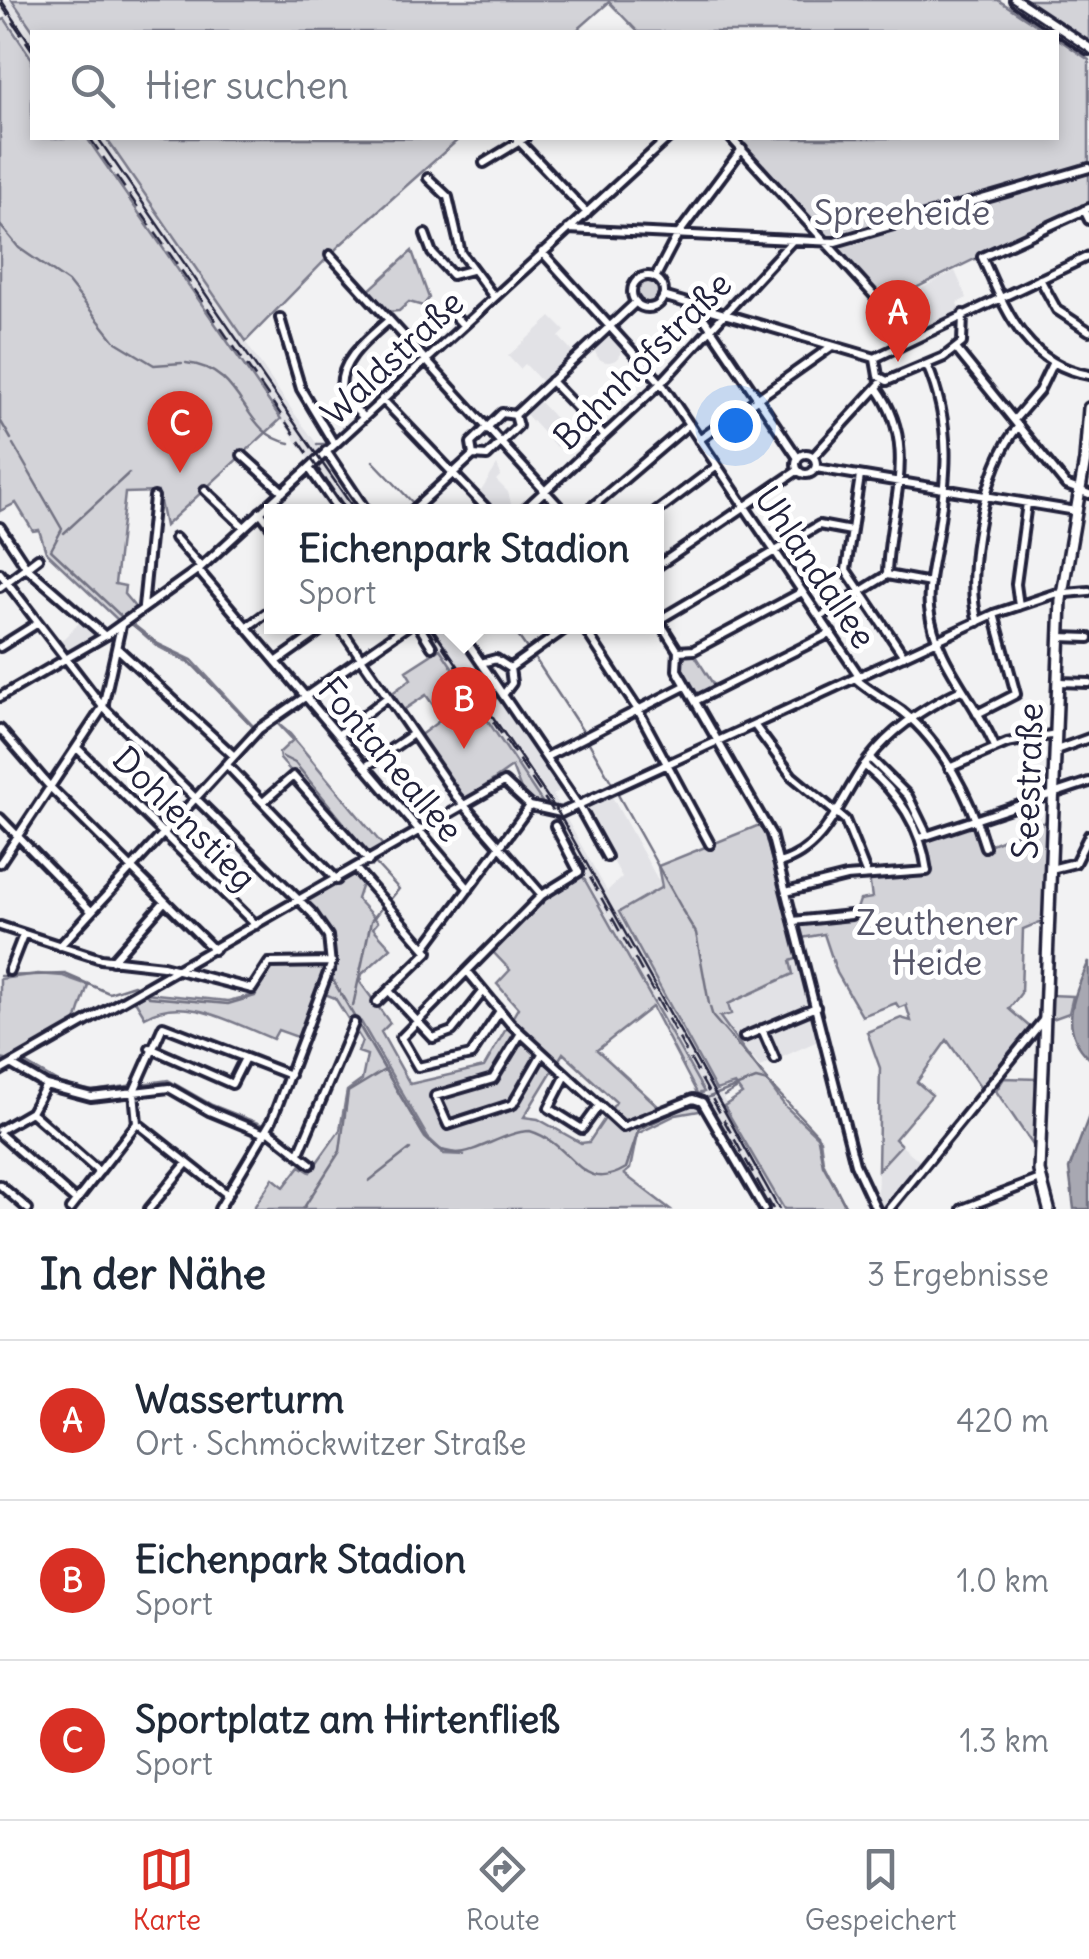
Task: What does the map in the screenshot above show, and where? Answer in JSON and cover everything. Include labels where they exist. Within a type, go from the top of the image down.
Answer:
[{"type":"main road","points":[[1005,0],[1050,30]]},
{"type":"main road","points":[[1015,0],[1058,30]]},
{"type":"main road","points":[[1059,31],[1089,52]]},
{"type":"main road","points":[[1059,35],[1089,52]]},
{"type":"main road","name":"Seestraße","points":[[1049,1209],[1040,1179],[1062,594],[1076,511],[1084,494],[1089,408]]},
{"type":"street","points":[[484,162],[519,140]]},
{"type":"street","points":[[522,140],[587,213]]},
{"type":"street","name":"Waldstraße","points":[[269,504],[666,140]]},
{"type":"street","points":[[733,140],[912,337]]},
{"type":"street","points":[[654,278],[678,236],[742,149]]},
{"type":"street","points":[[568,229],[827,242],[1089,168]]},
{"type":"street","points":[[428,178],[448,197],[458,244],[472,270],[494,296]]},
{"type":"street","points":[[1089,220],[1087,209],[982,257],[1025,341],[1052,364],[1089,375]]},
{"type":"street","points":[[426,234],[432,252],[452,275],[472,270]]},
{"type":"street","name":"Bahnhofstraße","points":[[530,504],[660,383],[792,241]]},
{"type":"street","name":"Uhlandallee","points":[[542,252],[660,383],[861,679],[911,720],[949,768],[985,846]]},
{"type":"street","points":[[330,254],[557,504]]},
{"type":"street","points":[[664,296],[875,358],[912,337],[1089,256]]},
{"type":"street","points":[[654,278],[663,286],[664,296]]},
{"type":"street","points":[[654,278],[636,281],[632,293],[636,302],[651,308],[664,296]]},
{"type":"street","points":[[1040,279],[1060,313],[1089,332]]},
{"type":"street","points":[[515,415],[636,302]]},
{"type":"street","points":[[697,306],[798,458],[797,471]]},
{"type":"street","points":[[446,307],[463,325]]},
{"type":"street","points":[[798,458],[813,457],[884,380],[957,350],[964,336],[963,314]]},
{"type":"street","points":[[280,318],[302,389],[334,444]]},
{"type":"street","points":[[363,417],[344,395],[342,386],[357,348],[389,320]]},
{"type":"street","points":[[699,440],[832,346]]},
{"type":"street","points":[[957,350],[1066,485],[1084,494]]},
{"type":"street","points":[[875,358],[877,373],[884,380]]},
{"type":"street","points":[[978,622],[973,584],[994,462],[1052,364]]},
{"type":"street","points":[[928,365],[946,429],[945,490],[930,582],[930,612],[961,690],[995,747]]},
{"type":"street","points":[[551,381],[604,436]]},
{"type":"street","points":[[878,388],[898,428],[901,482],[888,575]]},
{"type":"street","points":[[382,399],[482,504]]},
{"type":"street","points":[[473,454],[472,442],[486,426],[502,412],[515,415]]},
{"type":"street","points":[[473,454],[487,456],[502,443],[517,428],[515,415]]},
{"type":"street","points":[[595,504],[689,424]]},
{"type":"street","points":[[326,451],[362,504]]},
{"type":"street","points":[[420,504],[473,454]]},
{"type":"street","points":[[242,455],[283,492]]},
{"type":"street","points":[[813,457],[816,468]]},
{"type":"street","points":[[664,506],[717,466]]},
{"type":"street","points":[[309,468],[334,504]]},
{"type":"street","points":[[664,562],[797,471],[816,468],[1076,511]]},
{"type":"street","points":[[860,476],[846,569],[904,656]]},
{"type":"street","points":[[205,490],[244,527]]},
{"type":"street","points":[[143,607],[154,497]]},
{"type":"street","points":[[1020,606],[1016,584],[1028,503]]},
{"type":"street","name":"Waldstraße","points":[[0,697],[105,636],[200,568],[264,509]]},
{"type":"street","points":[[260,512],[264,517]]},
{"type":"street","points":[[664,614],[819,526],[852,531]]},
{"type":"street","points":[[0,527],[27,568],[105,636]]},
{"type":"street","name":"Fontaneallee","points":[[176,538],[246,627],[469,889]]},
{"type":"street","points":[[4,584],[38,558]]},
{"type":"street","points":[[0,573],[4,584],[103,708],[324,928],[330,968],[266,1132],[219,1209]]},
{"type":"street","points":[[820,617],[888,575],[930,582]]},
{"type":"street","points":[[678,651],[694,650],[802,591]]},
{"type":"street","points":[[0,1072],[501,783],[510,783],[530,806],[559,814],[861,679],[994,614],[1062,594],[1089,591]]},
{"type":"street","points":[[977,714],[1016,692],[994,614]]},
{"type":"street","points":[[246,627],[264,615]]},
{"type":"street","points":[[0,863],[103,708],[124,622]]},
{"type":"street","points":[[0,648],[38,623]]},
{"type":"street","points":[[664,628],[678,651],[675,665],[685,686],[765,822],[856,1164],[876,1209]]},
{"type":"street","points":[[276,662],[316,634]]},
{"type":"street","points":[[344,634],[464,806],[542,895]]},
{"type":"street","points":[[60,946],[258,730],[396,634]]},
{"type":"street","points":[[424,634],[432,647]]},
{"type":"street","points":[[461,634],[546,757],[608,857]]},
{"type":"street","points":[[510,668],[559,634]]},
{"type":"street","points":[[588,634],[638,710],[710,844]]},
{"type":"street","points":[[694,701],[831,634]]},
{"type":"street","points":[[1060,637],[1089,638]]},
{"type":"street","points":[[117,647],[234,756]]},
{"type":"street","points":[[481,663],[497,660],[510,668]]},
{"type":"street","points":[[504,695],[512,683],[510,668]]},
{"type":"street","points":[[1058,682],[1089,684]]},
{"type":"street","points":[[546,757],[685,686]]},
{"type":"street","points":[[779,863],[812,846],[867,762],[911,720],[961,690]]},
{"type":"street","points":[[338,735],[388,697]]},
{"type":"street","points":[[757,724],[792,776],[836,812],[854,835],[867,874]]},
{"type":"street","points":[[0,729],[51,788],[214,950]]},
{"type":"street","points":[[365,768],[415,733]]},
{"type":"street","points":[[949,768],[995,747],[1056,734]]},
{"type":"street","points":[[1056,750],[1089,738]]},
{"type":"street","name":"Dohlenstieg","points":[[77,748],[256,925]]},
{"type":"street","points":[[786,892],[867,874],[926,871],[923,836],[908,796],[867,762]]},
{"type":"street","points":[[226,764],[336,880]]},
{"type":"street","points":[[262,802],[293,776],[371,860]]},
{"type":"street","points":[[923,836],[1089,782]]},
{"type":"street","points":[[377,1002],[424,960],[426,946],[530,806]]},
{"type":"street","points":[[0,818],[91,912]]},
{"type":"street","points":[[500,1011],[474,1054],[421,1067],[400,1036],[542,895],[580,871],[555,826]]},
{"type":"street","points":[[1051,869],[1075,864],[1089,835]]},
{"type":"street","points":[[356,869],[426,946]]},
{"type":"street","points":[[112,961],[166,901]]},
{"type":"street","points":[[793,920],[852,915]]},
{"type":"street","points":[[0,926],[112,961],[178,970],[252,989],[269,962],[330,968]]},
{"type":"street","points":[[9,971],[23,934]]},
{"type":"street","points":[[468,972],[565,1077],[625,1128],[700,1100],[764,1209]]},
{"type":"street","points":[[389,991],[433,1038],[450,1032],[483,992]]},
{"type":"street","points":[[744,1037],[816,1007]]},
{"type":"street","points":[[889,1209],[1044,1019]]},
{"type":"street","points":[[300,1153],[354,1023]]},
{"type":"street","points":[[70,1209],[136,1123],[134,1092],[150,1048],[163,1026],[290,1075]]},
{"type":"street","points":[[762,1030],[775,1059]]},
{"type":"street","points":[[521,1032],[493,1078],[434,1098],[448,1126],[513,1104],[542,1054]]},
{"type":"street","points":[[150,1048],[232,1084],[245,1058]]},
{"type":"street","points":[[12,1065],[46,1085],[95,1098],[169,1088],[209,1112],[266,1132],[312,1164]]},
{"type":"street","points":[[565,1077],[549,1108],[582,1129],[598,1107]]},
{"type":"street","points":[[46,1085],[31,1112],[0,1132],[76,1201]]},
{"type":"street","points":[[31,1112],[99,1172]]},
{"type":"street","points":[[136,1123],[228,1195]]},
{"type":"street","points":[[148,1209],[187,1163]]},
{"type":"street","points":[[962,1209],[1040,1179]]},
{"type":"street","points":[[0,1185],[28,1209]]},
{"type":"shaded area","points":[[0,0],[12,0],[33,30],[30,53],[0,9]]},
{"type":"shaded area","points":[[90,140],[107,140],[294,413],[317,444],[326,444],[309,460]]},
{"type":"shaded area","points":[[955,271],[967,298],[957,303],[961,312],[924,328],[908,295]]},
{"type":"shaded area","points":[[551,317],[565,331],[559,337],[575,354],[543,383],[525,364],[520,369],[508,356]]},
{"type":"shaded area","points":[[608,336],[617,340],[621,349],[617,358],[608,362],[599,358],[595,349],[599,340]]},
{"type":"shaded area","points":[[538,400],[570,434],[556,447],[524,412]]},
{"type":"shaded area","points":[[326,456],[358,504],[339,504],[314,468]]},
{"type":"shaded area","points":[[497,465],[501,475],[496,480],[508,492],[511,504],[487,504],[478,496]]},
{"type":"shaded area","points":[[84,618],[102,634],[66,653],[59,643]]},
{"type":"shaded area","points":[[427,634],[456,634],[562,789],[553,795],[607,891],[622,877],[583,808],[611,795],[662,887],[620,912],[784,1209],[769,1209],[552,817]]},
{"type":"shaded area","points":[[799,958],[820,1040],[760,1067],[719,1017],[727,1005]]},
{"type":"shaded area","points":[[1089,961],[1089,1058],[1079,1047],[1071,1023],[1074,998]]},
{"type":"shaded area","points":[[1089,1116],[1089,1209],[1074,1209],[1069,1169]]},
{"type":"shaded area","points":[[901,1145],[922,1163],[881,1209],[877,1202],[878,1170]]},
{"type":"green space","points":[[12,0],[998,0],[1044,30],[636,30],[609,2],[577,30],[33,30]]},
{"type":"green space","points":[[1021,0],[1089,0],[1089,45]]},
{"type":"green space","points":[[5,19],[30,56],[30,140],[88,140],[281,419],[165,526],[158,492],[125,493],[115,584],[125,586],[124,594],[135,607],[119,621],[46,552],[39,530],[33,531],[16,503],[0,511],[0,21]],"holes":[[[191,429],[199,437],[177,457],[168,448]]]},
{"type":"green space","name":"Spreeheide","points":[[1059,39],[1089,60],[1089,203],[885,303],[736,140],[1059,140]]},
{"type":"green space","points":[[107,140],[458,140],[340,245],[246,341]]},
{"type":"green space","points":[[412,251],[429,298],[423,306],[409,302],[399,311],[385,312],[367,292]]},
{"type":"green space","points":[[648,278],[658,282],[662,292],[658,302],[648,306],[638,302],[634,292],[638,282]]},
{"type":"green space","points":[[130,622],[158,644],[192,660],[254,727],[193,665],[157,646]]},
{"type":"green space","points":[[440,649],[546,808],[523,795],[512,767],[465,800],[419,736],[466,701],[440,715],[426,695],[402,711],[391,694],[411,679],[406,671]]},
{"type":"green space","points":[[688,652],[694,654],[715,687],[696,696],[679,666]]},
{"type":"green space","points":[[276,722],[290,734],[385,848],[368,857],[280,759],[279,753],[293,740]]},
{"type":"green space","name":"Zeuthener Heide","points":[[975,820],[984,847],[1050,820],[1045,920],[1023,929],[1021,993],[1009,1009],[1031,1028],[982,1090],[947,1040],[917,1082],[932,1095],[895,1139],[901,1145],[878,1170],[880,1068],[867,1032],[901,1018],[911,1021],[906,1005],[899,1008],[896,1003],[862,1016],[837,973],[824,934],[802,938],[798,921],[855,915],[860,900],[872,898],[869,877],[928,873],[922,839]]},
{"type":"green space","points":[[762,824],[799,958],[790,961],[793,974],[728,1004],[731,1014],[720,1017],[785,1106],[820,1139],[823,1162],[847,1209],[784,1209],[724,1106],[742,1094],[735,1084],[716,1090],[619,912],[662,887],[658,866]]},
{"type":"green space","points":[[356,872],[363,881],[357,899],[378,922],[373,928],[391,948],[362,974],[360,982],[390,1023],[381,1032],[410,1084],[484,1067],[518,1008],[497,984],[510,970],[493,952],[541,900],[582,875],[704,1092],[698,1094],[705,1110],[676,1115],[637,1134],[630,1169],[624,1174],[670,1209],[253,1209],[273,1178],[284,1187],[300,1166],[310,1172],[340,1130],[347,1091],[362,1080],[367,1055],[358,1052],[362,1041],[335,998],[325,994],[332,967],[331,944],[322,923],[303,902]],"holes":[[[652,1007],[697,1093],[660,1108],[597,1050]],[[361,1022],[428,1138],[441,1150],[465,1155],[444,1154],[425,1138],[358,1024]],[[563,1053],[616,1102],[589,1142],[581,1143],[538,1119],[524,1117]]]},
{"type":"green space","points":[[268,966],[328,966],[300,1038],[278,1030],[273,1039],[193,1009],[160,1010],[145,1017],[134,999],[145,993],[228,1001],[254,995]]},
{"type":"green space","points":[[38,974],[63,976],[88,985],[75,1025],[9,1060],[11,1064],[4,1064],[0,1070],[0,1062],[6,1060],[0,1059],[0,979]]},
{"type":"green space","points":[[1049,995],[1073,996],[1069,1013],[1047,1021]]},
{"type":"green space","points":[[23,1062],[61,1084],[93,1091],[168,1080],[212,1105],[268,1127],[263,1131],[169,1087],[102,1096],[46,1084],[15,1066]]},
{"type":"green space","points":[[1004,1078],[1039,1079],[1037,1151],[996,1091]]},
{"type":"waterway","points":[[0,225],[19,248],[68,282],[114,340]]},
{"type":"waterway","points":[[116,342],[154,365],[182,363]]},
{"type":"waterway","points":[[186,363],[221,377],[261,428],[290,443]]},
{"type":"waterway","points":[[0,420],[11,439]]},
{"type":"waterway","points":[[13,444],[62,529],[51,550],[123,618]]},
{"type":"waterway","points":[[317,444],[327,444]]},
{"type":"waterway","points":[[373,461],[414,504]]},
{"type":"waterway","points":[[64,533],[129,473]]},
{"type":"waterway","points":[[130,623],[159,645],[187,659],[253,727]]},
{"type":"waterway","points":[[517,634],[528,650]]},
{"type":"waterway","points":[[534,657],[584,733]]},
{"type":"waterway","points":[[588,741],[613,785]]},
{"type":"waterway","points":[[283,757],[295,763],[370,855]]},
{"type":"waterway","points":[[617,793],[681,907]]},
{"type":"waterway","points":[[376,864],[399,889],[389,901]]},
{"type":"waterway","points":[[353,1006],[371,921],[383,906]]},
{"type":"waterway","points":[[682,910],[696,933],[709,1004]]},
{"type":"waterway","points":[[324,965],[423,1134],[435,1147],[448,1152],[461,1153],[530,1131],[558,1147],[587,1172],[610,1175],[626,1168],[639,1129],[697,1102]]},
{"type":"waterway","points":[[0,976],[65,974],[109,993],[134,985],[149,997],[228,1004],[255,996],[269,968],[277,966]]},
{"type":"waterway","points":[[710,1007],[713,1017],[767,1079]]},
{"type":"waterway","points":[[303,1209],[340,1151],[348,1092],[386,1069]]},
{"type":"waterway","points":[[704,1099],[756,1079],[768,1082],[817,1134],[823,1165],[847,1209]]},
{"type":"waterway","points":[[724,1096],[736,1089]]},
{"type":"waterway","points":[[369,1181],[410,1149]]},
{"type":"tram line","points":[[1,0],[30,43]]},
{"type":"tram line","points":[[1009,0],[1054,30]]},
{"type":"tram line","points":[[1059,33],[1089,53]]},
{"type":"tram line","points":[[99,140],[350,504]]},
{"type":"tram line","points":[[436,634],[559,814],[779,1209]]},
{"type":"railway","points":[[0,3],[30,47]]},
{"type":"railway","points":[[91,140],[342,504]]},
{"type":"railway","points":[[434,634],[555,814],[773,1209]]},
{"type":"place","name":"Wasserturm","points":[[898,362]]},
{"type":"place","name":"Sportplatz am Hirtenfließ","points":[[180,473]]},
{"type":"place","name":"Eichenpark Stadion","points":[[464,749]]}]
